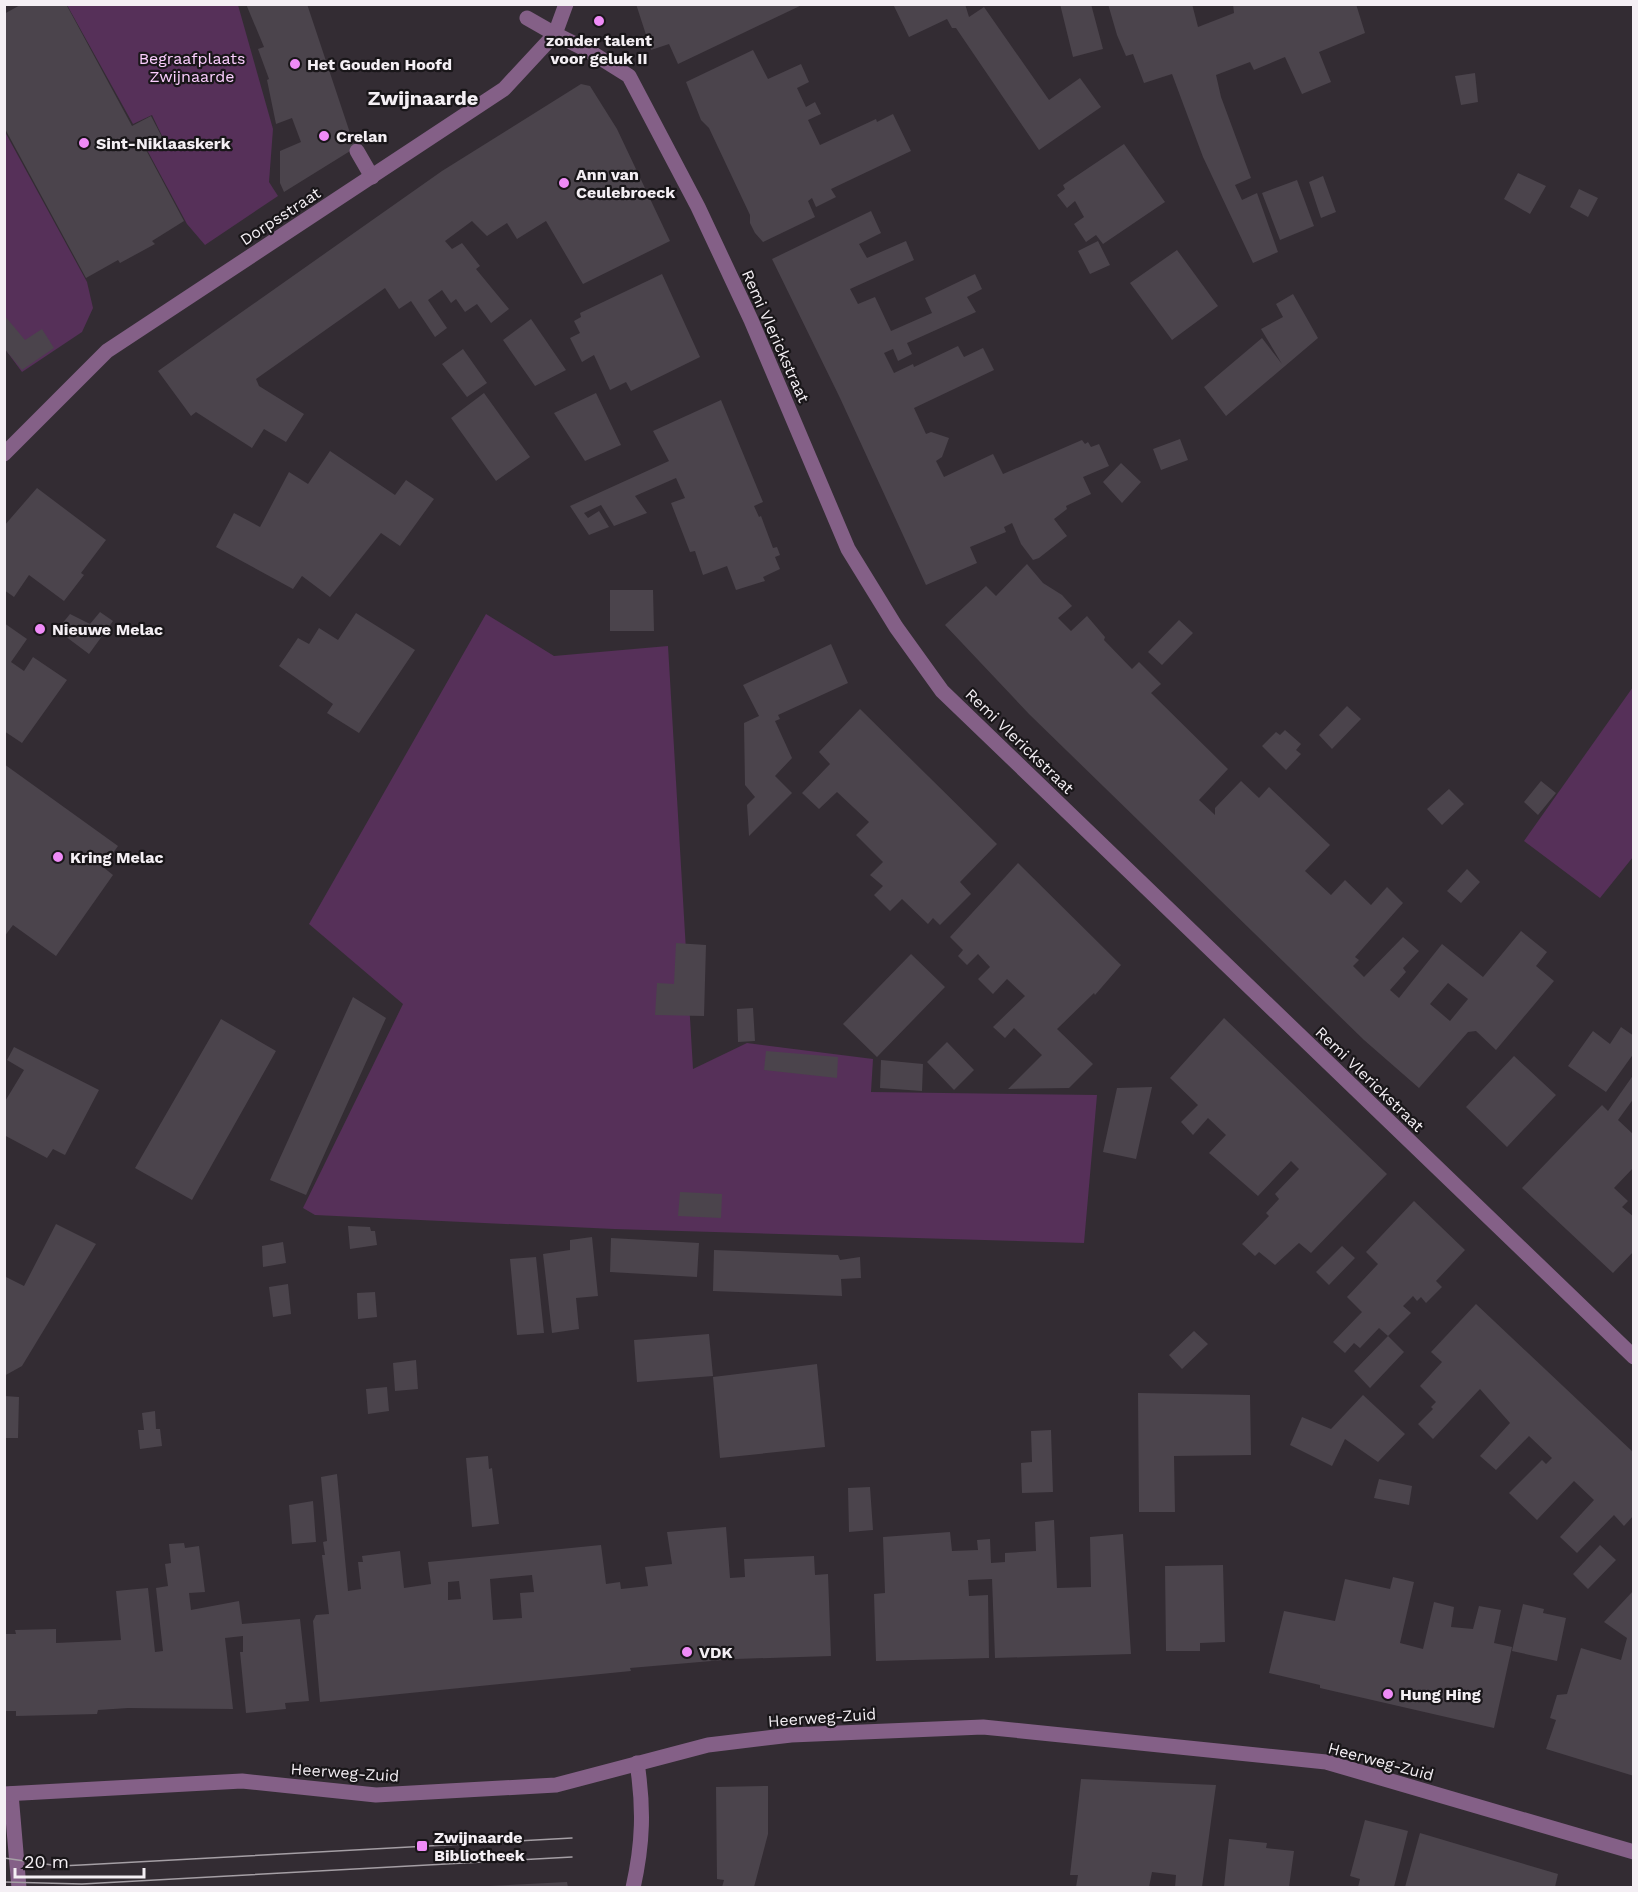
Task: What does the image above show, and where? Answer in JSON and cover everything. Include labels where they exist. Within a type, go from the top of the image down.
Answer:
[{"type":"street","name":"Dorpsstraat","points":[[4,454],[107,351],[504,89],[555,34],[566,4]]},
{"type":"street","name":"Remi Vlerickstraat","points":[[527,18],[589,51],[629,76],[698,207],[751,320],[848,549],[896,627],[942,691],[1634,1357]]},
{"type":"street","points":[[357,151],[372,177]]},
{"type":"street","name":"Heerweg-Zuid","points":[[8,1794],[242,1781],[376,1795],[556,1785],[708,1745],[790,1735],[983,1727],[1326,1762],[1634,1852]]},
{"type":"street","points":[[633,1887],[642,1847],[641,1792],[637,1763]]},
{"type":"street","points":[[8,1794],[19,1887]]},
{"type":"green space","name":"Begraafplaats Zwijnaarde","points":[[67,5],[238,5],[273,129],[269,182],[278,196],[205,245],[187,224],[146,148],[164,140],[152,115],[133,124]]},
{"type":"green space","points":[[4,130],[87,282],[93,308],[82,332],[22,372],[5,349]]},
{"type":"green space","points":[[486,614],[554,656],[668,646],[693,1069],[747,1043],[873,1059],[871,1092],[1097,1095],[1084,1243],[614,1229],[315,1215],[303,1208],[403,1004],[309,924]]},
{"type":"green space","points":[[1633,687],[1633,857],[1600,898],[1524,841]]},
{"type":"building","name":"Sint-Niklaaskerk","points":[[22,4],[66,4],[132,126],[151,116],[163,139],[145,148],[184,221],[152,241],[155,244],[120,263],[118,260],[86,278],[4,127],[4,14]]},
{"type":"building","name":"Het Gouden Hoofd","points":[[246,4],[307,4],[355,148],[284,192],[280,183],[280,151],[301,142],[292,118],[276,124],[267,80],[269,79],[258,49],[264,47]]},
{"type":"building","points":[[636,4],[804,4],[678,64],[669,44],[651,50]]},
{"type":"building","points":[[893,4],[965,4],[969,17],[984,7],[1049,100],[1080,78],[1101,107],[1039,150],[956,28],[952,28],[947,19],[909,37]]},
{"type":"building","points":[[1060,4],[1091,4],[1103,49],[1073,57]]},
{"type":"building","points":[[1108,4],[1192,4],[1198,27],[1234,13],[1233,4],[1356,4],[1365,33],[1319,52],[1331,82],[1302,94],[1285,57],[1254,70],[1250,62],[1216,75],[1221,97],[1251,178],[1235,185],[1242,200],[1257,193],[1278,252],[1253,263],[1203,157],[1172,74],[1144,83],[1133,54],[1126,56]]},
{"type":"building","points":[[753,50],[768,79],[801,64],[809,82],[797,88],[806,107],[815,102],[821,114],[808,120],[820,145],[876,119],[877,122],[893,114],[911,151],[831,189],[836,197],[816,207],[812,198],[808,201],[815,217],[763,242],[750,223],[750,215],[709,128],[701,120],[686,82]]},
{"type":"building","points":[[1475,73],[1478,102],[1461,105],[1455,76]]},
{"type":"building","points":[[581,84],[590,86],[617,129],[670,241],[583,284],[546,221],[517,239],[507,223],[487,236],[472,221],[445,241],[452,249],[462,243],[480,266],[476,269],[509,309],[491,323],[477,304],[465,312],[456,299],[451,303],[442,290],[428,300],[447,328],[435,337],[411,301],[399,309],[385,288],[256,379],[259,386],[304,414],[286,442],[264,429],[252,448],[196,412],[191,416],[158,371],[442,171]]},
{"type":"building","points":[[1124,144],[1165,202],[1103,244],[1096,235],[1086,242],[1074,224],[1084,217],[1075,201],[1067,208],[1057,195],[1065,189],[1063,185]]},
{"type":"building","points":[[1518,173],[1546,186],[1530,214],[1504,199]]},
{"type":"building","points":[[1323,176],[1336,212],[1321,218],[1309,182]]},
{"type":"building","points":[[1297,180],[1314,226],[1280,240],[1262,193]]},
{"type":"building","points":[[1579,189],[1598,198],[1588,217],[1570,207]]},
{"type":"building","points":[[871,211],[881,233],[859,244],[867,258],[906,241],[914,260],[850,289],[858,304],[875,297],[891,331],[932,313],[925,298],[975,274],[982,289],[967,297],[976,312],[907,343],[912,354],[898,361],[893,349],[884,353],[894,373],[913,364],[914,367],[958,346],[964,357],[983,348],[994,370],[914,408],[926,434],[931,432],[949,438],[942,457],[936,461],[944,477],[993,454],[1003,474],[1082,440],[1085,444],[1088,442],[1091,447],[1099,444],[1109,466],[1083,477],[1091,494],[1066,506],[1067,509],[1054,519],[1067,536],[1039,558],[1033,560],[1021,544],[1012,523],[1004,527],[1006,532],[970,547],[977,563],[926,585],[840,398],[772,259]]},
{"type":"building","points":[[1098,241],[1110,265],[1090,274],[1078,251]]},
{"type":"building","points":[[1177,250],[1218,306],[1172,340],[1130,283]]},
{"type":"building","points":[[662,274],[700,357],[631,391],[626,382],[610,390],[594,355],[582,362],[570,338],[580,333],[574,321],[581,317],[580,313]]},
{"type":"building","points":[[1293,294],[1318,338],[1226,416],[1204,387],[1262,338],[1282,364],[1261,329],[1283,317],[1276,304]]},
{"type":"building","points":[[4,315],[25,340],[42,329],[54,348],[22,370],[4,348]]},
{"type":"building","points":[[531,319],[566,370],[535,386],[503,340]]},
{"type":"building","points":[[463,349],[487,383],[467,397],[442,364]]},
{"type":"building","points":[[484,393],[530,457],[496,481],[451,418]]},
{"type":"building","points":[[596,393],[621,445],[585,461],[554,413]]},
{"type":"building","points":[[721,400],[763,502],[754,506],[759,517],[761,516],[773,548],[777,547],[780,555],[775,557],[780,569],[763,577],[765,581],[736,590],[727,566],[703,575],[695,551],[690,552],[671,503],[685,498],[676,478],[635,496],[647,513],[614,526],[601,505],[584,513],[588,518],[599,511],[609,527],[589,535],[570,506],[669,461],[653,431]]},
{"type":"building","points":[[1180,439],[1188,460],[1161,470],[1153,449]]},
{"type":"building","points":[[330,451],[395,495],[406,480],[434,499],[400,546],[381,533],[330,597],[302,576],[293,589],[216,547],[234,513],[260,527],[289,472],[308,484]]},
{"type":"building","points":[[1121,463],[1141,482],[1122,503],[1103,482]]},
{"type":"building","points":[[37,488],[106,540],[81,573],[84,575],[64,601],[29,575],[14,597],[4,590],[4,526]]},
{"type":"building","points":[[1027,564],[1043,583],[1062,595],[1072,606],[1058,618],[1071,631],[1087,616],[1105,637],[1104,640],[1132,669],[1139,662],[1161,684],[1151,693],[1228,769],[1199,800],[1215,815],[1215,808],[1241,781],[1259,798],[1269,787],[1330,845],[1305,871],[1331,895],[1345,880],[1371,905],[1387,887],[1403,903],[1355,957],[1359,960],[1353,966],[1364,977],[1403,937],[1419,951],[1403,968],[1406,972],[1390,990],[1399,998],[1442,944],[1483,977],[1521,931],[1547,952],[1536,966],[1554,981],[1496,1050],[1476,1031],[1468,1032],[1419,1088],[1364,1040],[1029,714],[945,625],[986,586],[996,596]],"holes":[[[1448,983],[1468,999],[1450,1021],[1430,1004]]]},
{"type":"building","points":[[610,590],[653,590],[654,631],[610,631]]},
{"type":"building","points":[[100,612],[113,621],[89,654],[57,630],[70,614],[90,624]]},
{"type":"building","points":[[356,613],[415,650],[359,733],[327,713],[333,704],[279,666],[298,638],[309,644],[319,628],[338,640]]},
{"type":"building","points":[[1179,620],[1193,633],[1162,665],[1148,652]]},
{"type":"building","points":[[4,623],[27,639],[11,662],[24,671],[33,657],[67,680],[22,743],[4,731]]},
{"type":"building","points":[[831,644],[848,683],[778,715],[780,719],[775,721],[792,758],[775,776],[792,793],[749,836],[747,805],[755,797],[745,785],[744,723],[759,716],[743,685]]},
{"type":"building","points":[[1347,706],[1361,719],[1332,749],[1319,735]]},
{"type":"building","points":[[860,709],[997,844],[960,882],[971,894],[940,925],[933,918],[928,924],[902,899],[890,911],[874,895],[883,886],[870,875],[883,862],[856,835],[869,822],[837,792],[819,809],[802,793],[830,764],[819,752]]},
{"type":"building","points":[[1285,730],[1301,744],[1296,750],[1301,754],[1286,770],[1262,746],[1276,732],[1280,735]]},
{"type":"building","name":"Kring Melac","points":[[4,764],[118,846],[103,867],[113,875],[56,956],[13,925],[4,937]]},
{"type":"building","points":[[1541,781],[1556,793],[1538,815],[1524,802]]},
{"type":"building","points":[[1449,789],[1464,804],[1442,825],[1427,809]]},
{"type":"building","points":[[1018,863],[1121,965],[1095,995],[1094,993],[1057,1029],[1093,1064],[1069,1088],[1008,1089],[1042,1055],[1014,1028],[1005,1038],[993,1027],[1025,996],[1007,979],[993,994],[978,979],[990,967],[978,954],[967,965],[958,956],[963,950],[950,937]]},
{"type":"building","points":[[1467,869],[1480,882],[1461,903],[1447,891]]},
{"type":"building","points":[[676,943],[706,945],[704,1016],[655,1015],[657,983],[674,984]]},
{"type":"building","points":[[911,954],[945,987],[877,1057],[843,1024]]},
{"type":"building","points":[[353,997],[386,1018],[306,1195],[270,1180]]},
{"type":"building","points":[[753,1008],[755,1041],[738,1042],[737,1009]]},
{"type":"building","points":[[1224,1018],[1387,1174],[1311,1253],[1299,1243],[1275,1265],[1259,1252],[1255,1256],[1242,1244],[1269,1216],[1266,1213],[1279,1199],[1275,1194],[1299,1169],[1291,1161],[1258,1196],[1209,1153],[1226,1135],[1208,1118],[1193,1135],[1181,1122],[1198,1105],[1170,1078]]},
{"type":"building","points":[[221,1019],[276,1051],[192,1200],[135,1168]]},
{"type":"building","points":[[1621,1027],[1634,1036],[1634,1053],[1606,1092],[1568,1066],[1593,1031],[1610,1044]]},
{"type":"building","points":[[947,1042],[974,1070],[954,1090],[927,1062]]},
{"type":"building","points":[[14,1047],[99,1090],[65,1155],[53,1149],[47,1158],[4,1135],[4,1103],[24,1070],[7,1060]]},
{"type":"building","points":[[766,1051],[838,1057],[837,1078],[764,1070]]},
{"type":"building","points":[[1514,1056],[1556,1095],[1507,1147],[1466,1107]]},
{"type":"building","points":[[881,1060],[923,1064],[922,1091],[880,1088]]},
{"type":"building","points":[[1634,1074],[1634,1098],[1618,1120],[1634,1135],[1634,1167],[1614,1188],[1628,1201],[1622,1207],[1634,1217],[1634,1251],[1613,1273],[1522,1188],[1602,1105],[1608,1111]]},
{"type":"building","points":[[1152,1087],[1136,1159],[1103,1152],[1117,1088]]},
{"type":"building","points":[[680,1192],[722,1194],[721,1218],[678,1216]]},
{"type":"building","points":[[1414,1201],[1465,1250],[1436,1281],[1442,1287],[1426,1303],[1421,1297],[1417,1301],[1413,1296],[1403,1306],[1411,1313],[1388,1336],[1379,1328],[1360,1348],[1354,1343],[1345,1353],[1333,1342],[1362,1312],[1347,1297],[1378,1264],[1366,1252]]},
{"type":"building","points":[[56,1224],[96,1244],[22,1366],[4,1376],[4,1276],[24,1286]]},
{"type":"building","points":[[348,1226],[370,1227],[371,1231],[375,1231],[377,1245],[350,1249]]},
{"type":"building","points":[[592,1237],[598,1296],[576,1298],[579,1329],[552,1333],[543,1254],[570,1250],[570,1240]]},
{"type":"building","points":[[611,1238],[699,1243],[697,1277],[610,1272]]},
{"type":"building","points":[[283,1242],[286,1263],[263,1267],[262,1246]]},
{"type":"building","points":[[1342,1246],[1355,1258],[1329,1285],[1316,1272]]},
{"type":"building","points":[[714,1250],[838,1255],[840,1260],[860,1257],[861,1278],[841,1279],[842,1296],[713,1291]]},
{"type":"building","points":[[536,1257],[544,1333],[517,1335],[510,1259]]},
{"type":"building","points":[[288,1284],[291,1314],[273,1317],[269,1287]]},
{"type":"building","points":[[375,1292],[377,1317],[358,1319],[357,1293]]},
{"type":"building","points":[[1476,1304],[1634,1453],[1634,1515],[1624,1526],[1614,1515],[1577,1553],[1560,1537],[1594,1500],[1574,1481],[1537,1520],[1509,1493],[1542,1460],[1546,1464],[1552,1458],[1529,1436],[1496,1470],[1480,1456],[1510,1423],[1480,1389],[1433,1439],[1418,1424],[1433,1409],[1431,1407],[1436,1402],[1420,1386],[1442,1362],[1431,1352]]},
{"type":"building","points":[[1194,1331],[1208,1344],[1182,1369],[1169,1355]]},
{"type":"building","points":[[709,1334],[713,1376],[637,1382],[634,1340]]},
{"type":"building","points":[[1388,1336],[1404,1352],[1370,1388],[1354,1371]]},
{"type":"building","points":[[416,1360],[418,1389],[395,1391],[393,1363]]},
{"type":"building","points":[[817,1364],[825,1447],[720,1458],[713,1377]]},
{"type":"building","points":[[387,1387],[389,1411],[368,1414],[366,1389]]},
{"type":"building","points":[[1138,1393],[1250,1395],[1251,1455],[1174,1456],[1175,1512],[1139,1512]]},
{"type":"building","points":[[1363,1395],[1405,1434],[1378,1462],[1345,1439],[1332,1466],[1290,1445],[1302,1417],[1331,1429]]},
{"type":"building","points":[[4,1396],[19,1397],[18,1438],[4,1438]]},
{"type":"building","points":[[155,1411],[156,1429],[160,1429],[162,1446],[140,1449],[138,1430],[144,1430],[142,1413]]},
{"type":"building","points":[[1051,1430],[1053,1492],[1022,1493],[1021,1463],[1032,1462],[1031,1431]]},
{"type":"building","points":[[488,1456],[489,1469],[492,1468],[499,1524],[472,1527],[466,1458]]},
{"type":"building","points":[[337,1474],[348,1591],[361,1589],[358,1562],[363,1562],[362,1556],[400,1551],[404,1588],[431,1584],[428,1562],[601,1545],[606,1584],[620,1582],[621,1589],[648,1586],[645,1567],[672,1564],[667,1532],[726,1527],[730,1578],[745,1577],[744,1559],[814,1556],[815,1575],[828,1574],[831,1656],[735,1659],[630,1668],[631,1671],[320,1702],[313,1621],[316,1615],[329,1614],[322,1555],[325,1555],[323,1542],[327,1541],[321,1477]],"holes":[[[532,1575],[534,1592],[520,1593],[522,1618],[493,1620],[490,1579]],[[459,1581],[461,1599],[448,1600],[448,1582]]]},
{"type":"building","points":[[1379,1479],[1412,1486],[1409,1505],[1374,1498]]},
{"type":"building","points":[[870,1487],[873,1530],[849,1532],[848,1488]]},
{"type":"building","points":[[313,1501],[316,1542],[292,1544],[289,1505]]},
{"type":"building","points":[[1054,1520],[1057,1588],[1091,1587],[1090,1537],[1123,1534],[1131,1654],[995,1658],[992,1579],[968,1580],[969,1596],[988,1595],[989,1658],[876,1661],[874,1594],[885,1593],[883,1537],[950,1532],[952,1551],[978,1550],[977,1540],[990,1539],[991,1563],[1005,1562],[1005,1553],[1036,1551],[1035,1522]]},
{"type":"building","points":[[184,1543],[185,1548],[199,1546],[205,1592],[189,1593],[191,1610],[239,1601],[242,1624],[300,1619],[309,1701],[285,1703],[286,1709],[246,1713],[240,1652],[243,1652],[243,1636],[225,1638],[233,1709],[128,1708],[98,1710],[97,1714],[16,1716],[16,1711],[4,1711],[4,1634],[16,1634],[15,1630],[56,1629],[56,1643],[121,1640],[116,1591],[148,1588],[155,1652],[163,1651],[156,1588],[168,1586],[165,1564],[171,1563],[169,1544]]},
{"type":"building","points":[[1600,1545],[1616,1560],[1588,1589],[1573,1574]]},
{"type":"building","points":[[1223,1565],[1225,1642],[1200,1643],[1200,1651],[1166,1651],[1165,1566]]},
{"type":"building","points":[[1393,1577],[1414,1582],[1400,1643],[1423,1649],[1434,1602],[1454,1607],[1451,1627],[1473,1629],[1479,1606],[1501,1610],[1494,1643],[1512,1647],[1494,1728],[1320,1688],[1320,1685],[1269,1673],[1284,1611],[1335,1621],[1345,1579],[1390,1589]]},
{"type":"building","points":[[1634,1590],[1634,1776],[1546,1749],[1556,1720],[1550,1718],[1557,1695],[1567,1694],[1581,1648],[1621,1660],[1627,1638],[1604,1622]]},
{"type":"building","points":[[1523,1604],[1544,1609],[1543,1613],[1566,1618],[1557,1661],[1512,1651]]},
{"type":"building","points":[[1081,1779],[1216,1785],[1202,1887],[1175,1887],[1176,1875],[1152,1872],[1149,1887],[1076,1887],[1078,1875],[1070,1875]]},
{"type":"building","points":[[768,1786],[768,1834],[754,1887],[722,1887],[724,1880],[717,1879],[716,1787]]},
{"type":"building","points":[[1365,1820],[1408,1831],[1394,1887],[1358,1887],[1360,1879],[1350,1876]]},
{"type":"building","points":[[1420,1833],[1558,1874],[1555,1887],[1405,1887]]},
{"type":"building","points":[[1229,1839],[1267,1843],[1266,1848],[1294,1851],[1289,1887],[1224,1887]]},
{"type":"building","points":[[567,1882],[568,1887],[489,1887],[489,1886]]},
{"type":"tram line","points":[[4,1858],[59,1866],[572,1838]]},
{"type":"tram line","points":[[4,1882],[82,1884],[572,1857]]},
{"type":"place","name":"zonder talent voor geluk II","points":[[599,21]]},
{"type":"place","name":"Het Gouden Hoofd","points":[[295,64]]},
{"type":"place","name":"Crelan","points":[[324,136]]},
{"type":"place","name":"Sint-Niklaaskerk","points":[[84,143]]},
{"type":"place","name":"Ann van Ceulebroeck","points":[[564,183]]},
{"type":"place","name":"Nieuwe Melac","points":[[40,629]]},
{"type":"place","name":"Kring Melac","points":[[58,857]]},
{"type":"place","name":"VDK","points":[[687,1652]]},
{"type":"place","name":"Hung Hing","points":[[1388,1694]]},
{"type":"place","name":"Zwijnaarde Bibliotheek","points":[[422,1846]]},
{"type":"district","name":"Zwijnaarde","points":[[423,98]]}]
